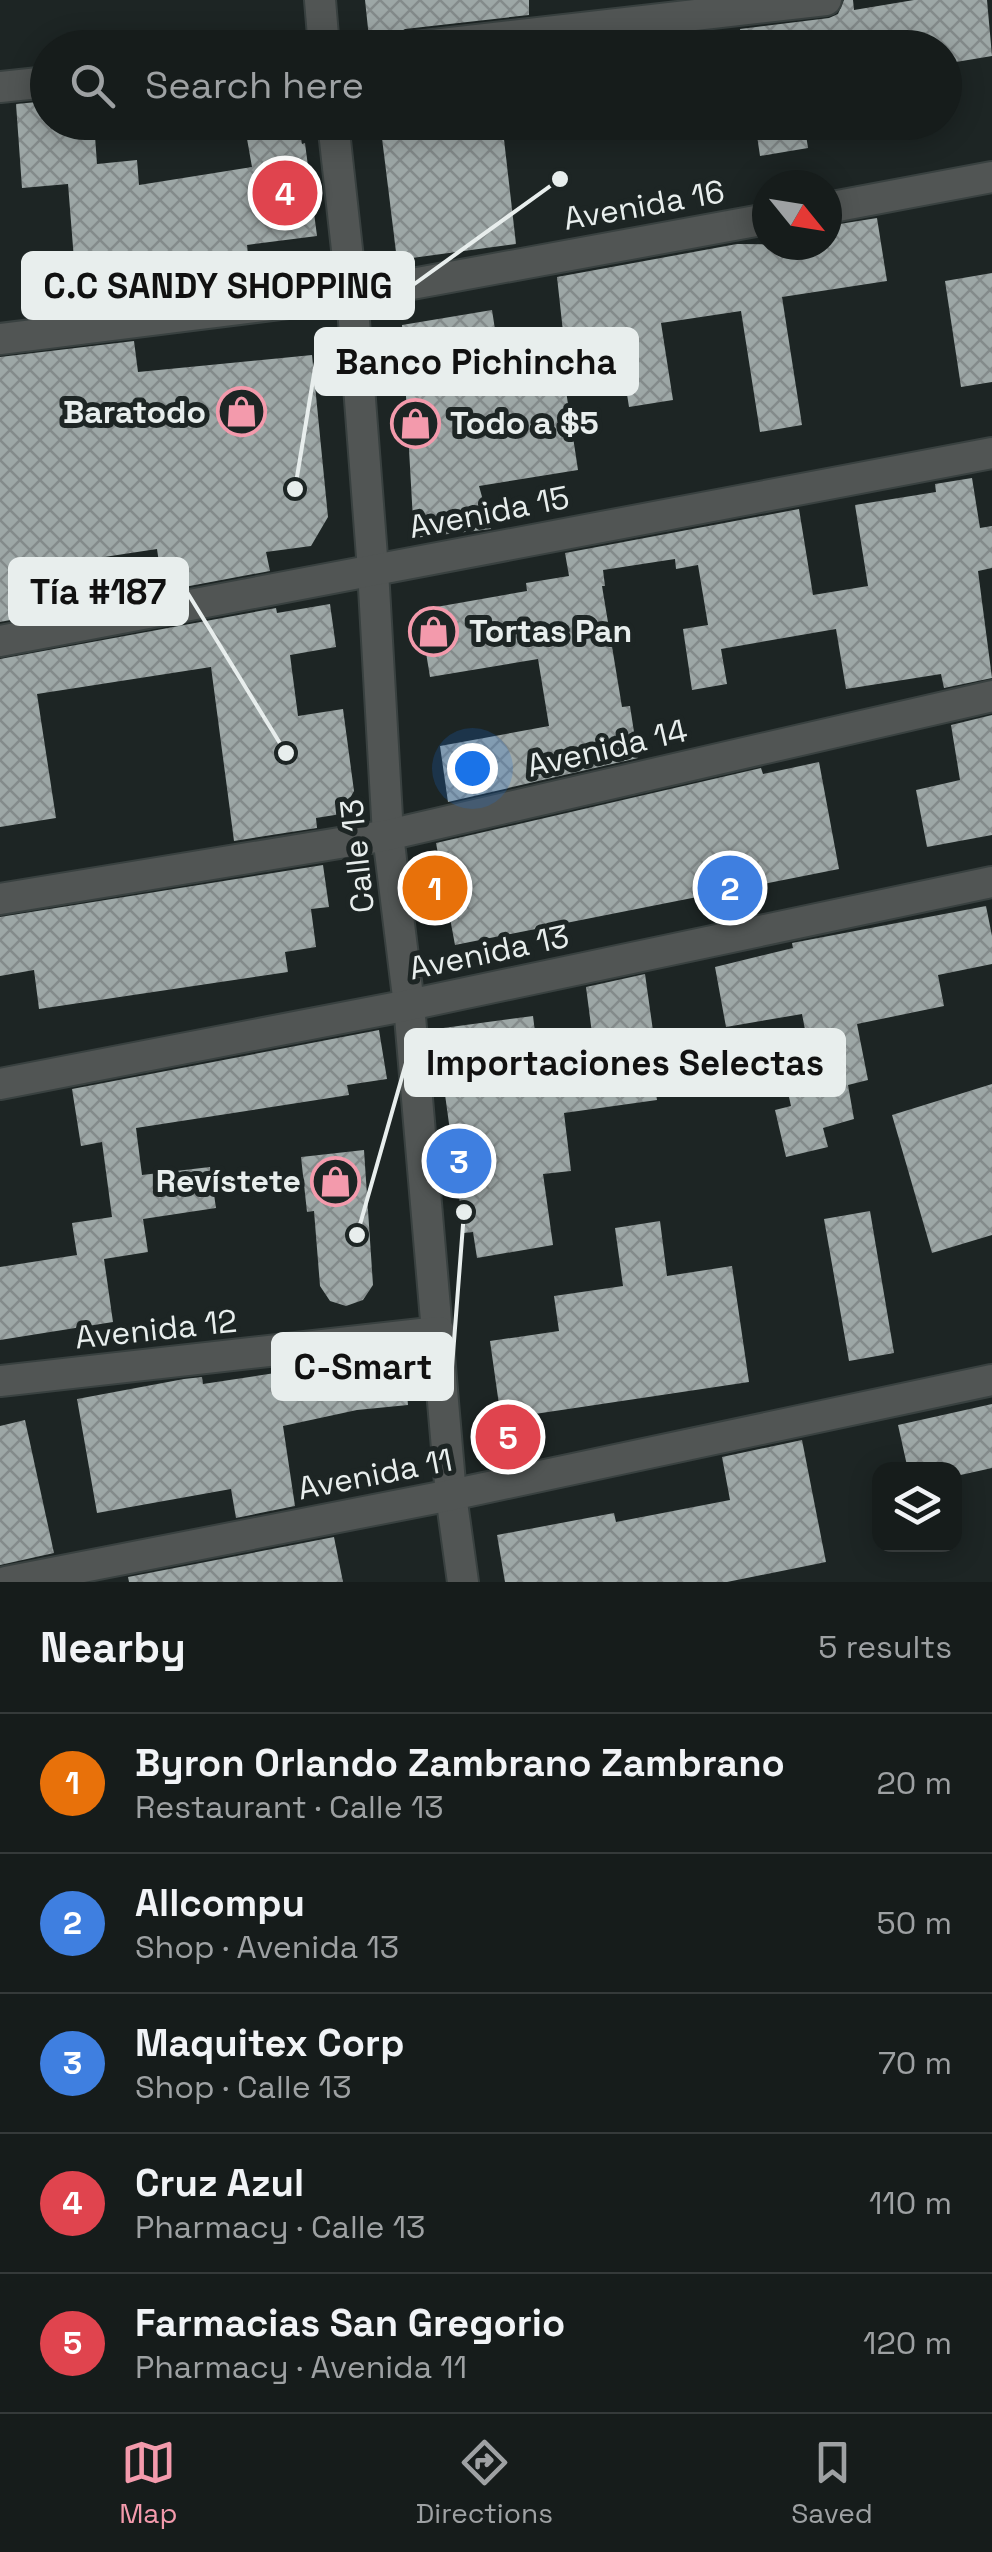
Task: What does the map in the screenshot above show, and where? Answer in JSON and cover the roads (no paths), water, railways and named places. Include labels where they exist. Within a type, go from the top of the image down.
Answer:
[{"type":"street","points":[[320,0],[322,30]]},
{"type":"street","points":[[564,30],[826,0]]},
{"type":"street","points":[[0,87],[30,84]]},
{"type":"street","name":"Calle 13","points":[[335,140],[352,294],[388,834],[409,1004],[451,1495],[463,1582]]},
{"type":"street","points":[[842,205],[992,178]]},
{"type":"street","name":"Avenida 16","points":[[0,339],[352,294],[752,221]]},
{"type":"street","name":"Avenida 15","points":[[0,641],[992,452]]},
{"type":"street","name":"Avenida 14","points":[[0,899],[388,834],[992,696]]},
{"type":"street","name":"Avenida 13","points":[[0,1084],[409,1004],[992,882]]},
{"type":"street","name":"Avenida 12","points":[[0,1382],[439,1332]]},
{"type":"street","name":"Avenida 11","points":[[6,1582],[451,1495],[992,1380]]},
{"type":"place","name":"C.C SANDY SHOPPING","points":[[560,179]]},
{"type":"place","name":"Cruz Azul","points":[[285,193]]},
{"type":"place","name":"Baratodo","points":[[241,412]]},
{"type":"place","name":"Todo a $5","points":[[415,423]]},
{"type":"place","name":"Banco Pichincha","points":[[295,489]]},
{"type":"place","name":"Tortas Pan","points":[[434,631]]},
{"type":"place","name":"Tía #187","points":[[286,753]]},
{"type":"place","name":"Byron Orlando Zambrano Zambrano","points":[[435,888]]},
{"type":"place","name":"Allcompu","points":[[730,888]]},
{"type":"place","name":"Maquitex Corp","points":[[459,1161]]},
{"type":"place","name":"Revístete","points":[[336,1181]]},
{"type":"place","name":"C-Smart","points":[[464,1212]]},
{"type":"place","name":"Importaciones Selectas","points":[[357,1235]]},
{"type":"place","name":"Farmacias San Gregorio","points":[[508,1437]]}]
